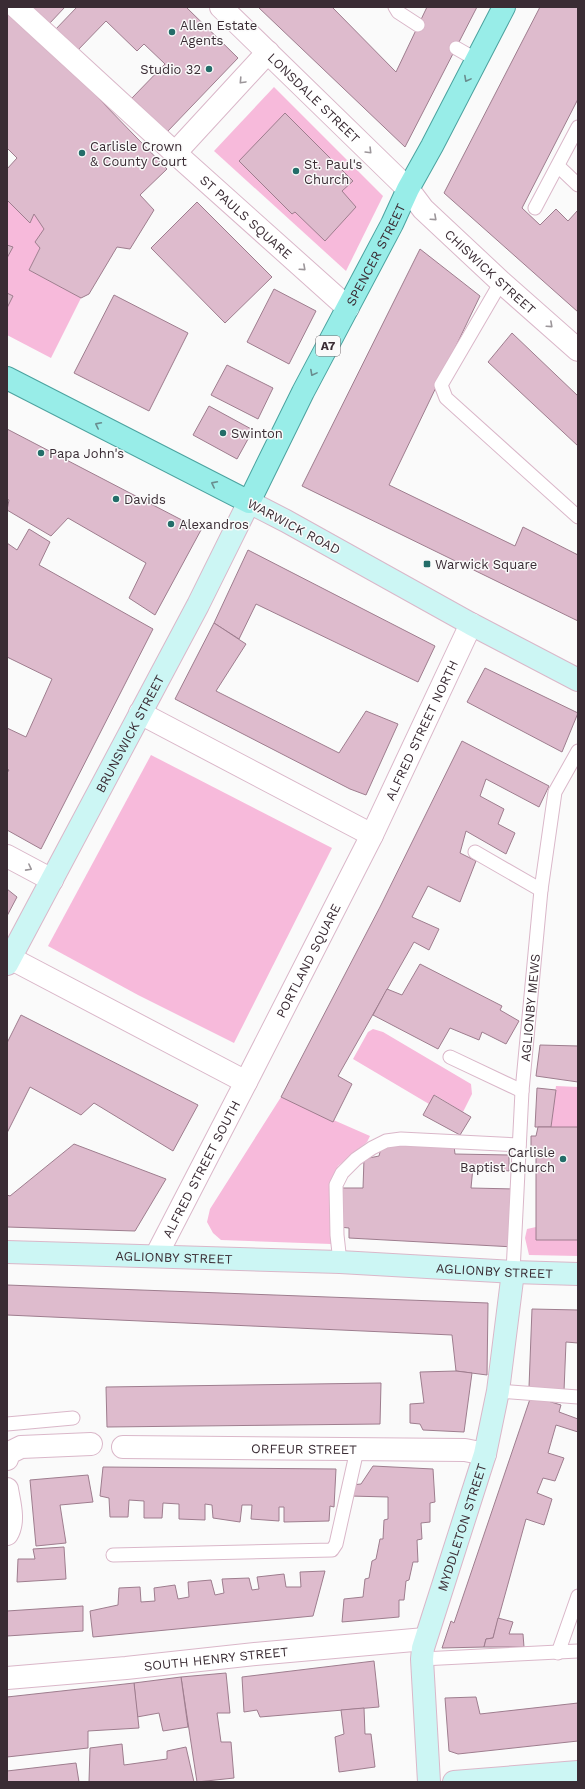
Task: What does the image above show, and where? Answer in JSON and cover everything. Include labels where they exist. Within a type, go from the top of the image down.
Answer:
[{"type":"main road","name":"SPENCER STREET","points":[[249,502],[392,224],[408,189],[504,7]]},
{"type":"main road","name":"WARWICK ROAD","points":[[7,378],[249,502]]},
{"type":"street","name":"ST PAULS SQUARE","points":[[16,7],[175,153],[348,308]]},
{"type":"street","name":"LONSDALE STREET","points":[[220,7],[408,189]]},
{"type":"street","points":[[175,153],[268,52]]},
{"type":"street","name":"CHISWICK STREET","points":[[408,189],[423,209],[501,282],[578,350]]},
{"type":"street","name":"WARWICK ROAD","points":[[249,502],[471,624],[578,680]]},
{"type":"street","name":"BRUNSWICK STREET","points":[[8,961],[198,605],[249,502]]},
{"type":"street","name":"ALFRED STREET NORTH","points":[[372,835],[471,624]]},
{"type":"street","points":[[140,712],[372,835]]},
{"type":"street","name":"PORTLAND SQUARE","points":[[246,1082],[372,835]]},
{"type":"street","points":[[7,856],[52,880]]},
{"type":"street","points":[[8,961],[246,1082]]},
{"type":"street","name":"ALFRED STREET SOUTH","points":[[156,1256],[246,1082]]},
{"type":"street","name":"AGLIONBY STREET","points":[[7,1252],[340,1262],[513,1272],[578,1274]]},
{"type":"street","name":"MYDDLETON STREET","points":[[429,1782],[424,1649],[485,1454],[498,1391],[513,1272]]},
{"type":"street","points":[[7,1459],[10,1453],[20,1447],[91,1444]]},
{"type":"street","name":"ORFEUR STREET","points":[[122,1447],[465,1450],[485,1454]]},
{"type":"street","points":[[7,1489],[11,1516],[10,1530],[7,1534]]},
{"type":"street","name":"SOUTH HENRY STREET","points":[[7,1678],[126,1668],[255,1654],[424,1649]]},
{"type":"street","points":[[454,1782],[578,1772]]},
{"type":"lane","points":[[395,7],[398,12],[418,25]]},
{"type":"lane","points":[[456,48],[477,60]]},
{"type":"lane","points":[[535,208],[578,127]]},
{"type":"lane","points":[[558,166],[578,185]]},
{"type":"lane","points":[[501,282],[441,385],[446,398],[578,517]]},
{"type":"lane","name":"AGLIONBY MEWS","points":[[513,1272],[522,1091],[541,890],[555,792],[578,751]]},
{"type":"lane","points":[[475,852],[541,890]]},
{"type":"lane","points":[[450,1057],[522,1091]]},
{"type":"lane","points":[[340,1262],[337,1235],[336,1185],[342,1173],[356,1159],[372,1148],[386,1141],[401,1139],[519,1145]]},
{"type":"lane","points":[[498,1391],[578,1397]]},
{"type":"lane","points":[[7,1424],[73,1418]]},
{"type":"lane","points":[[112,1555],[332,1550],[336,1544],[357,1450]]},
{"type":"lane","points":[[558,1653],[578,1596]]},
{"type":"lane","points":[[424,1649],[558,1653],[578,1651]]},
{"type":"shaded area","points":[[274,87],[383,196],[346,271],[214,151]]},
{"type":"shaded area","points":[[7,200],[30,223],[34,214],[44,229],[40,248],[29,270],[81,298],[51,358],[7,335]]},
{"type":"shaded area","points":[[151,755],[332,848],[234,1043],[138,995],[48,946]]},
{"type":"shaded area","points":[[373,1029],[383,1032],[471,1084],[472,1094],[463,1112],[435,1095],[429,1104],[353,1059],[368,1032]]},
{"type":"shaded area","points":[[556,1086],[578,1087],[578,1127],[551,1127]]},
{"type":"shaded area","points":[[281,1097],[370,1136],[367,1142],[338,1166],[334,1181],[334,1217],[331,1244],[221,1240],[213,1233],[207,1222],[210,1209]]},
{"type":"shaded area","points":[[536,1227],[536,1240],[578,1240],[578,1256],[529,1255],[525,1238],[527,1229]]},
{"type":"building","name":"Carlisle Crown & County Court","points":[[7,7],[10,7],[167,169],[140,195],[154,210],[130,249],[117,247],[89,294],[81,298],[29,270],[40,248],[35,242],[44,229],[34,214],[30,223],[7,200],[7,169],[17,158],[7,148]]},
{"type":"building","points":[[31,7],[65,7],[49,24]]},
{"type":"building","points":[[77,7],[186,7],[238,58],[167,132],[132,98],[165,64],[144,44],[137,51],[106,21],[76,52],[54,31]]},
{"type":"building","points":[[258,7],[332,7],[396,72],[427,7],[477,7],[405,147]]},
{"type":"building","points":[[540,7],[578,7],[578,99],[522,208],[540,225],[556,209],[568,221],[578,210],[578,312],[444,193]]},
{"type":"building","name":"St. Paul's Church","points":[[285,113],[353,181],[342,191],[356,207],[325,241],[295,212],[292,214],[239,161]]},
{"type":"building","points":[[197,202],[272,277],[225,323],[151,248]]},
{"type":"building","points":[[7,245],[13,247],[7,258]]},
{"type":"building","points":[[420,249],[480,296],[389,485],[515,546],[523,527],[578,555],[578,621],[302,486]]},
{"type":"building","points":[[274,289],[316,311],[289,364],[247,342]]},
{"type":"building","points":[[7,293],[13,296],[7,308]]},
{"type":"building","points":[[114,295],[188,333],[149,411],[74,373]]},
{"type":"building","points":[[512,333],[578,396],[578,446],[488,362]]},
{"type":"building","points":[[227,365],[273,388],[258,419],[211,395]]},
{"type":"building","name":"Swinton","points":[[209,406],[253,430],[237,459],[193,435]]},
{"type":"building","points":[[7,429],[201,530],[155,615],[129,598],[146,563],[68,518],[51,536],[7,510],[9,500],[7,499]]},
{"type":"building","points":[[29,529],[50,542],[39,565],[153,629],[41,849],[7,830],[7,773],[9,770],[7,769],[7,728],[26,737],[52,679],[7,657],[7,543],[17,550]]},
{"type":"building","points":[[248,550],[435,646],[418,682],[256,604],[239,639],[214,623]]},
{"type":"building","points":[[214,623],[246,644],[216,691],[339,753],[366,711],[398,724],[366,795],[350,789],[175,699]]},
{"type":"building","points":[[485,668],[578,713],[562,752],[467,702]]},
{"type":"building","points":[[462,741],[549,786],[539,807],[486,779],[480,796],[504,809],[498,824],[515,833],[506,854],[466,831],[460,853],[476,861],[460,902],[428,886],[412,917],[439,929],[429,950],[414,942],[338,1076],[352,1084],[333,1122],[281,1097],[380,907]]},
{"type":"building","points":[[7,889],[17,897],[7,916]]},
{"type":"building","points":[[420,964],[502,1006],[500,1010],[519,1021],[506,1044],[482,1032],[479,1040],[450,1028],[438,1049],[373,1015],[387,989],[402,995]]},
{"type":"building","points":[[21,1015],[198,1105],[173,1151],[94,1103],[81,1115],[30,1087],[7,1133],[7,1043]]},
{"type":"building","points":[[540,1045],[578,1046],[578,1082],[536,1076]]},
{"type":"building","points":[[537,1088],[556,1090],[551,1127],[535,1127]]},
{"type":"building","points":[[434,1095],[471,1117],[460,1135],[423,1115]]},
{"type":"building","points":[[538,1127],[578,1127],[578,1240],[536,1240],[536,1156],[531,1156],[531,1136],[536,1136]]},
{"type":"building","points":[[74,1144],[166,1179],[135,1231],[7,1227],[7,1195],[10,1196]]},
{"type":"building","points":[[382,1144],[454,1146],[455,1154],[509,1155],[509,1171],[473,1167],[471,1188],[515,1189],[514,1247],[349,1238],[349,1228],[339,1227],[339,1188],[363,1188],[364,1159],[379,1156]]},
{"type":"building","points":[[7,1285],[488,1303],[487,1375],[456,1371],[452,1335],[7,1315]]},
{"type":"building","points":[[532,1309],[578,1310],[578,1343],[566,1342],[564,1391],[529,1387]]},
{"type":"building","points":[[456,1371],[472,1373],[464,1432],[423,1430],[420,1424],[410,1423],[410,1404],[424,1403],[420,1372]]},
{"type":"building","points":[[381,1383],[380,1424],[107,1427],[106,1387]]},
{"type":"building","points":[[531,1396],[561,1405],[559,1412],[578,1419],[578,1432],[556,1425],[548,1453],[564,1458],[555,1481],[543,1478],[537,1493],[552,1499],[544,1525],[526,1519],[493,1638],[486,1639],[484,1647],[442,1648],[451,1621],[454,1623]]},
{"type":"building","points":[[373,1466],[433,1469],[435,1502],[430,1503],[430,1522],[421,1523],[422,1539],[417,1540],[418,1562],[413,1562],[409,1580],[406,1581],[404,1600],[399,1600],[399,1617],[342,1622],[344,1599],[363,1597],[365,1579],[369,1578],[372,1561],[376,1559],[380,1539],[383,1539],[384,1520],[388,1519],[388,1497],[350,1496],[351,1485],[361,1484]]},
{"type":"building","points":[[103,1467],[336,1469],[334,1507],[330,1506],[329,1521],[284,1522],[284,1507],[279,1507],[279,1521],[251,1519],[252,1505],[242,1505],[240,1522],[213,1518],[212,1505],[205,1504],[205,1520],[179,1519],[179,1504],[163,1503],[162,1518],[144,1518],[144,1501],[129,1500],[128,1517],[110,1517],[109,1498],[100,1496]]},
{"type":"building","points":[[88,1475],[93,1502],[60,1505],[66,1543],[36,1546],[30,1480]]},
{"type":"building","points":[[64,1547],[66,1579],[17,1582],[18,1559],[35,1559],[33,1549]]},
{"type":"building","points":[[325,1571],[313,1616],[93,1637],[90,1611],[118,1605],[119,1588],[140,1587],[141,1602],[155,1601],[154,1588],[175,1585],[178,1599],[189,1597],[188,1582],[211,1580],[215,1595],[224,1593],[222,1579],[249,1578],[252,1590],[259,1589],[257,1577],[284,1574],[286,1587],[301,1587],[300,1572]]},
{"type":"building","points":[[83,1606],[83,1631],[7,1636],[7,1611]]},
{"type":"building","points":[[498,1618],[513,1622],[509,1634],[523,1634],[524,1647],[484,1647],[486,1639],[493,1638]]},
{"type":"building","points":[[374,1661],[379,1707],[260,1717],[257,1710],[244,1712],[242,1677]]},
{"type":"building","points":[[226,1673],[230,1713],[217,1713],[221,1742],[231,1742],[234,1778],[197,1782],[181,1677]]},
{"type":"building","points":[[181,1677],[188,1727],[163,1731],[159,1713],[137,1717],[134,1683]]},
{"type":"building","points":[[134,1683],[139,1728],[88,1731],[88,1748],[7,1757],[7,1697]]},
{"type":"building","points":[[476,1697],[480,1714],[578,1703],[578,1741],[458,1754],[449,1751],[445,1698]]},
{"type":"building","points":[[364,1708],[365,1734],[371,1734],[375,1767],[339,1772],[335,1737],[344,1734],[341,1710]]},
{"type":"building","points":[[122,1744],[124,1765],[167,1759],[167,1751],[186,1747],[194,1782],[89,1782],[90,1748]]},
{"type":"building","points":[[76,1763],[79,1782],[7,1782],[7,1771]]},
{"type":"place","name":"Allen Estate Agents","points":[[172,32]]},
{"type":"place","name":"Studio 32","points":[[209,69]]},
{"type":"place","name":"Carlisle Crown & County Court","points":[[82,153]]},
{"type":"place","name":"St. Paul's Church","points":[[296,171]]},
{"type":"place","name":"Swinton","points":[[223,433]]},
{"type":"place","name":"Papa John's","points":[[41,453]]},
{"type":"place","name":"Davids","points":[[116,499]]},
{"type":"place","name":"Alexandros","points":[[171,524]]},
{"type":"place","name":"Warwick Square","points":[[427,564]]},
{"type":"place","name":"Carlisle Baptist Church","points":[[563,1159]]}]
